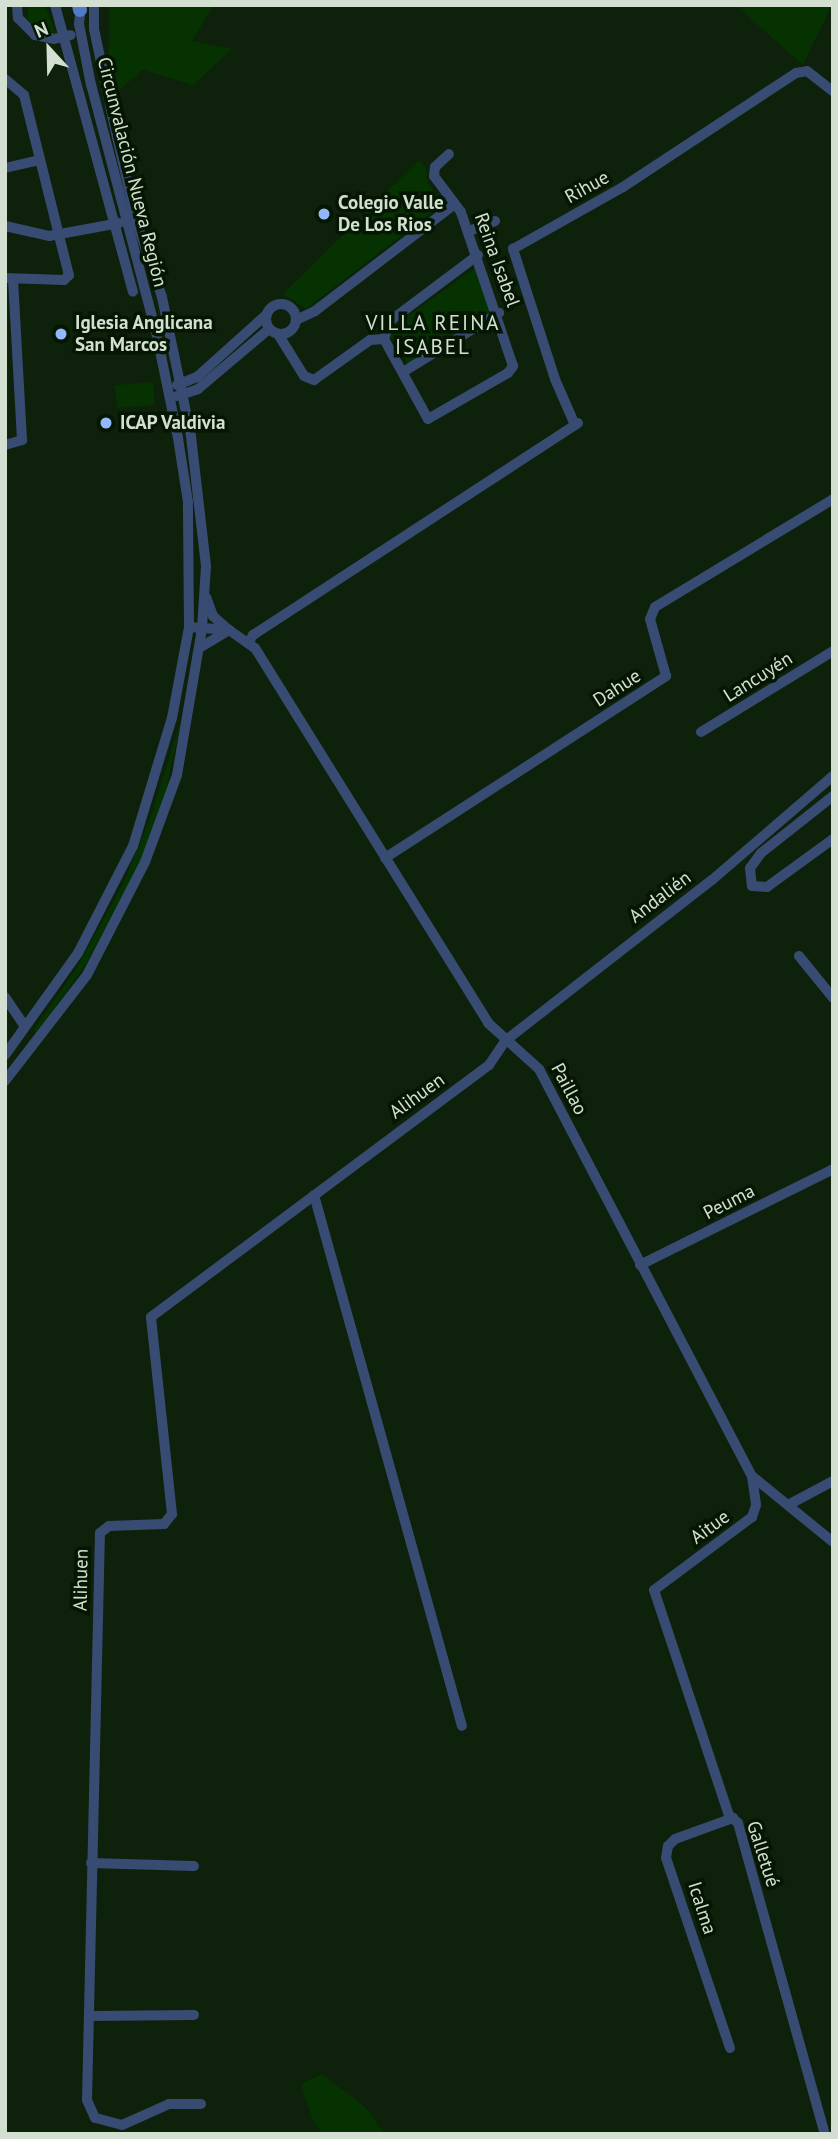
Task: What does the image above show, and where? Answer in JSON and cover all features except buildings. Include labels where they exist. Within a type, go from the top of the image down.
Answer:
[{"type":"street","points":[[55,5],[126,221],[133,292]]},
{"type":"street","name":"Circunvalación Nueva Región","points":[[5,1081],[39,1041],[87,975],[145,862],[177,775],[202,628],[202,498],[178,389],[162,297],[126,221],[94,29],[83,6]]},
{"type":"street","name":"Circunvalación Nueva Región","points":[[5,1055],[79,953],[133,846],[172,718],[189,627],[188,502],[178,389],[156,332],[126,221],[80,33],[83,6]]},
{"type":"street","points":[[13,11],[35,35],[66,36],[94,29]]},
{"type":"street","name":"Rihue","points":[[249,642],[253,635],[577,424],[555,379],[513,249],[623,187],[796,73],[807,71],[833,91]]},
{"type":"street","points":[[5,79],[22,92],[69,275],[64,280],[9,279],[18,345],[22,440],[5,445]]},
{"type":"street","name":"Reina Isabel","points":[[384,339],[424,416],[436,418],[512,369],[499,313],[478,255],[455,204],[434,176],[435,167],[449,153]]},
{"type":"street","points":[[5,168],[40,160]]},
{"type":"street","points":[[178,389],[198,389],[273,332],[289,332],[296,320],[315,311],[455,204]]},
{"type":"street","points":[[5,226],[60,235],[126,221]]},
{"type":"street","points":[[468,232],[495,221]]},
{"type":"street","points":[[267,314],[273,332],[304,376],[314,380],[370,340],[384,339],[390,321],[478,255]]},
{"type":"street","points":[[178,389],[282,304],[294,311],[296,320]]},
{"type":"street","points":[[403,372],[499,313]]},
{"type":"street","points":[[156,332],[168,330]]},
{"type":"street","points":[[5,345],[18,345]]},
{"type":"street","points":[[5,396],[19,396]]},
{"type":"street","name":"Dahue","points":[[385,858],[666,676],[650,619],[655,607],[833,499]]},
{"type":"street","points":[[200,650],[212,636],[229,630],[213,615],[204,591]]},
{"type":"street","name":"Paillao","points":[[189,627],[229,630],[249,642],[314,737],[385,858],[488,1023],[505,1041],[528,1054],[540,1069],[752,1476],[833,1542]]},
{"type":"street","name":"Lancuyén","points":[[701,732],[833,651]]},
{"type":"street","name":"Andalién","points":[[505,1041],[737,858],[833,776]]},
{"type":"street","points":[[749,874],[761,853],[833,796]]},
{"type":"street","points":[[737,858],[749,874],[751,886],[766,887],[833,839]]},
{"type":"street","points":[[799,956],[833,998]]},
{"type":"street","points":[[5,997],[25,1028],[39,1041]]},
{"type":"street","name":"Alihuen","points":[[201,2104],[169,2104],[127,2125],[95,2118],[87,2100],[100,1533],[107,1526],[164,1524],[172,1514],[151,1317],[489,1065],[505,1041]]},
{"type":"street","name":"Peuma","points":[[640,1265],[833,1169]]},
{"type":"street","points":[[314,1195],[462,1726]]},
{"type":"street","name":"Aitue","points":[[654,1590],[752,1517],[756,1505],[752,1476]]},
{"type":"street","points":[[788,1505],[833,1481]]},
{"type":"street","name":"Galletué","points":[[654,1590],[733,1818],[742,1836],[825,2134]]},
{"type":"street","name":"Icalma","points":[[730,2048],[666,1858],[668,1846],[676,1839],[733,1818]]},
{"type":"street","points":[[91,1863],[194,1866]]},
{"type":"street","points":[[90,2016],[194,2015]]},
{"type":"green space","points":[[28,5],[44,5],[58,37],[41,36],[27,20]]},
{"type":"green space","points":[[109,5],[214,5],[192,41],[232,49],[193,85],[143,70],[118,91],[109,54]]},
{"type":"green space","points":[[735,5],[832,5],[803,65]]},
{"type":"green space","points":[[419,160],[426,168],[428,184],[443,200],[440,206],[306,309],[283,294]]},
{"type":"green space","points":[[475,268],[490,313],[408,365],[390,336],[391,328]]},
{"type":"green space","points":[[153,382],[155,405],[117,408],[115,385]]},
{"type":"green space","points":[[182,717],[165,795],[140,862],[86,964],[36,1034],[34,1029],[74,972],[123,884],[151,816]]},
{"type":"green space","points":[[322,2074],[366,2108],[385,2134],[323,2134],[312,2119],[301,2084]]},
{"type":"place","name":"Colegio Valle De Los Rios","points":[[324,214]]},
{"type":"place","name":"Iglesia Anglicana San Marcos","points":[[61,334]]},
{"type":"place","name":"ICAP Valdivia","points":[[106,423]]},
{"type":"district","name":"VILLA REINA ISABEL","points":[[433,335]]}]
